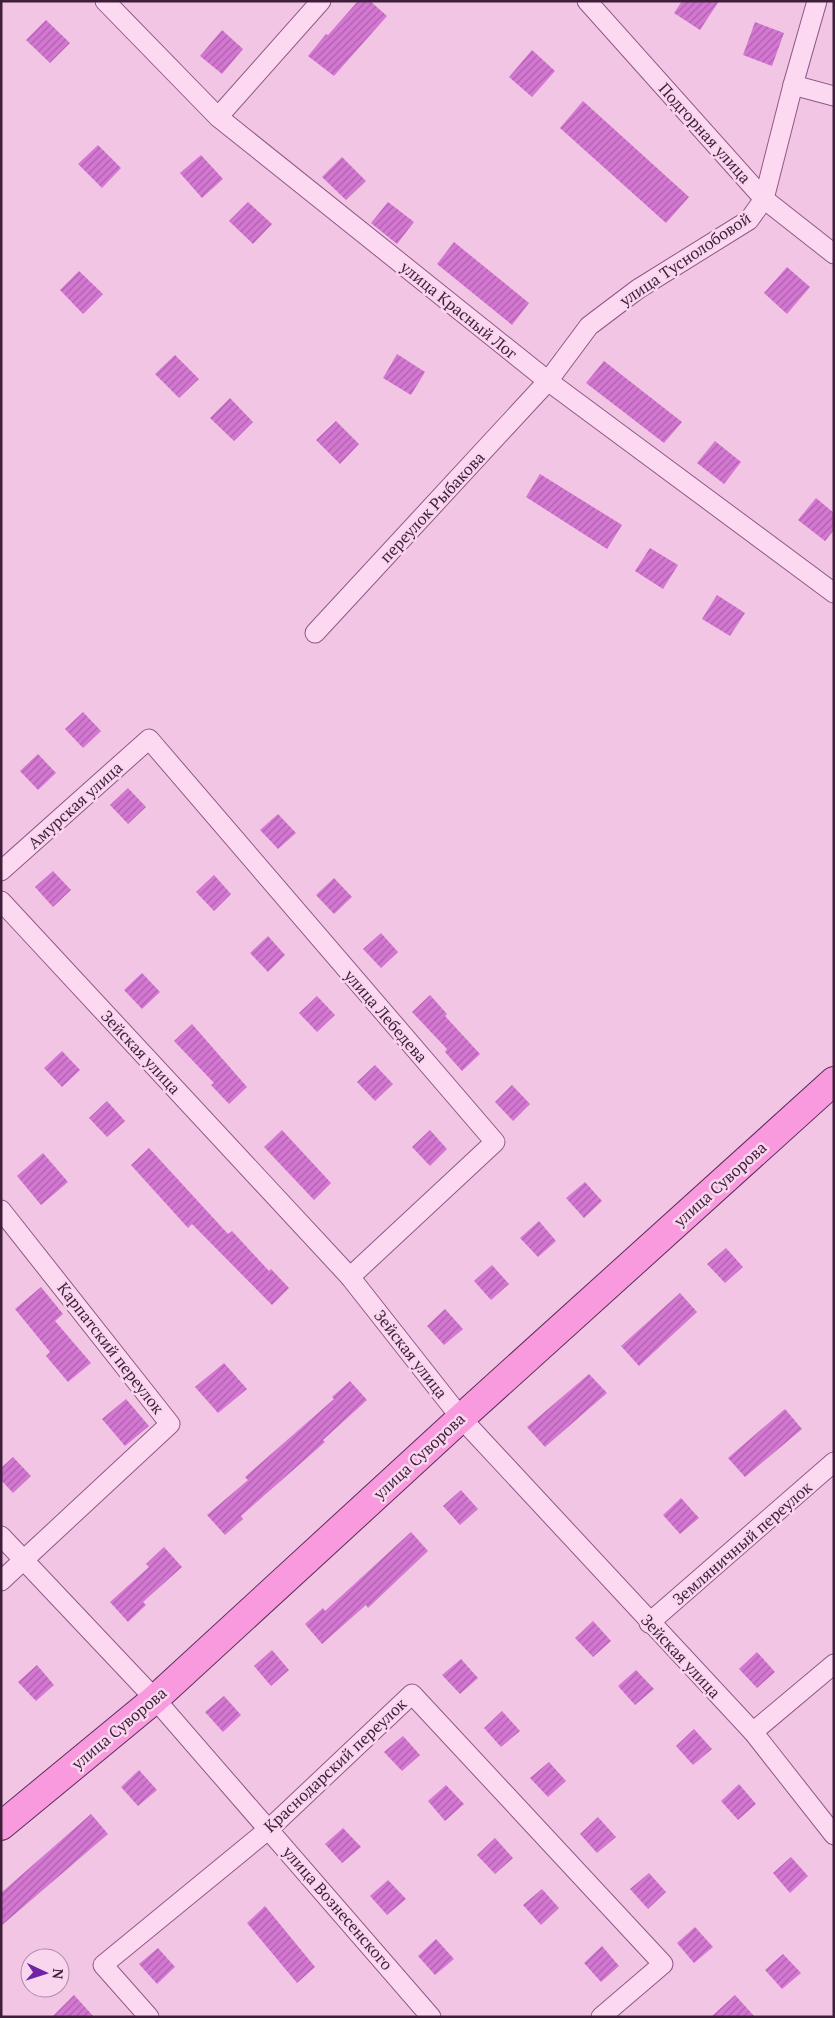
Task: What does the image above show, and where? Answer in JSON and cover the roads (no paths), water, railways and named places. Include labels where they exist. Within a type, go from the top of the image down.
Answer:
[{"type":"main road","name":"улица Суворова","points":[[1,1826],[155,1698],[834,1081]]},
{"type":"street","name":"улица Красный Лог","points":[[106,1],[218,117],[548,381],[834,593]]},
{"type":"street","points":[[218,117],[321,1]]},
{"type":"street","name":"Подгорная улица","points":[[587,1],[764,199],[834,254]]},
{"type":"street","name":"улица Туснолобовой","points":[[548,381],[589,326],[638,288],[749,220],[764,199],[793,84],[817,1]]},
{"type":"street","points":[[793,84],[834,96]]},
{"type":"street","name":"переулок Рыбакова","points":[[315,633],[548,381]]},
{"type":"street","name":"Амурская улица","points":[[1,871],[149,739]]},
{"type":"street","name":"улица Лебедева","points":[[149,739],[495,1142],[350,1277]]},
{"type":"street","name":"Зейская улица","points":[[1,901],[350,1277],[461,1418],[649,1623],[753,1732],[834,1835]]},
{"type":"street","name":"Карпатский переулок","points":[[1,1210],[170,1424],[1,1580]]},
{"type":"street","name":"Земляничный переулок","points":[[649,1623],[834,1462]]},
{"type":"street","name":"улица Вознесенского","points":[[1,1536],[155,1698],[270,1828],[431,2017]]},
{"type":"street","points":[[753,1732],[834,1664]]},
{"type":"street","name":"Краснодарский переулок","points":[[148,2017],[103,1965],[270,1828],[412,1694],[663,1964],[600,2017]]}]
